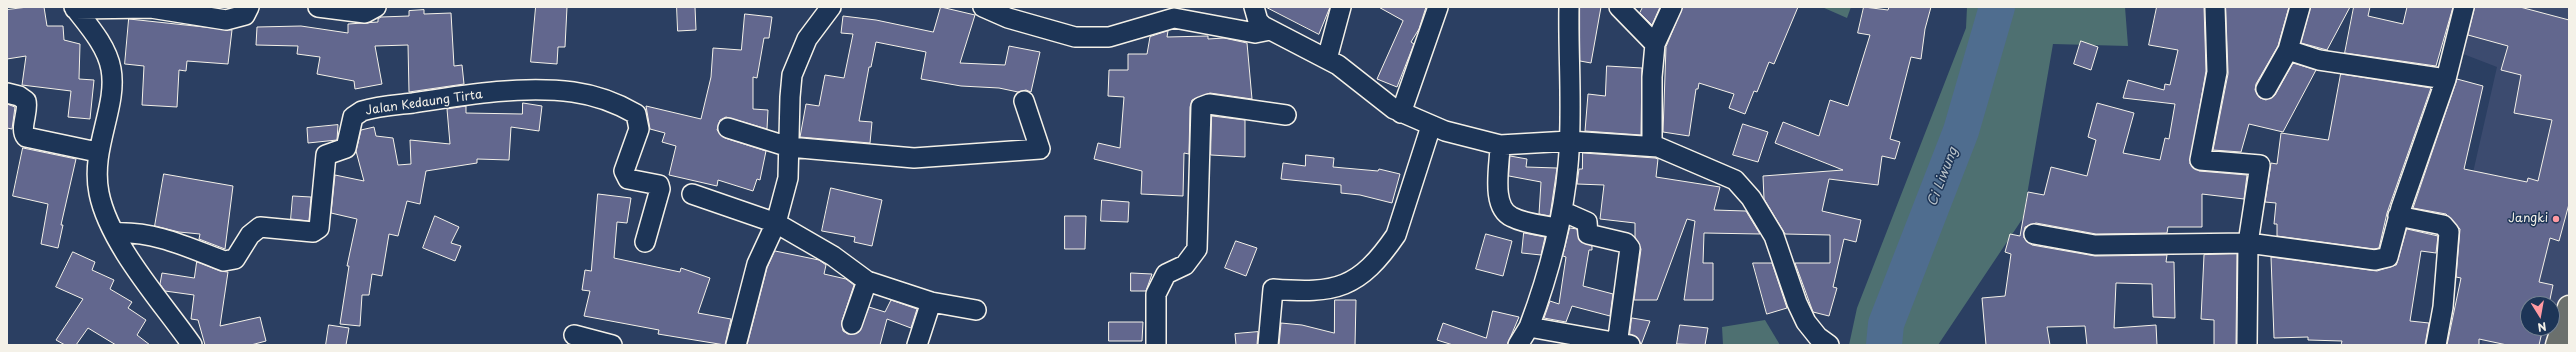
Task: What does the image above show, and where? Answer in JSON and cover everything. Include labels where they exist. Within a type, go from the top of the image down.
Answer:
[{"type":"main road","points":[[2557,345],[2569,307]]},
{"type":"street","points":[[75,8],[151,8],[226,20],[245,15],[249,7]]},
{"type":"street","points":[[318,7],[365,12],[376,7]]},
{"type":"street","points":[[736,345],[758,264],[776,223],[788,178],[790,97],[794,68],[807,39],[831,7]]},
{"type":"street","points":[[983,7],[1008,18],[1075,37],[1108,37],[1174,18],[1255,33],[1270,30]]},
{"type":"street","points":[[1254,7],[1258,21],[1270,30],[1338,65],[1401,113],[1431,126],[1500,145],[1569,141],[1652,146],[1678,154],[1730,178],[1743,186],[1774,236],[1796,303],[1806,322],[1818,337],[1829,345]]},
{"type":"street","points":[[1327,59],[1341,7]]},
{"type":"street","points":[[1401,113],[1438,7]]},
{"type":"street","points":[[1518,345],[1529,327],[1546,282],[1555,251],[1560,220],[1569,141],[1569,7]]},
{"type":"street","points":[[1619,7],[1655,44]]},
{"type":"street","points":[[1652,146],[1652,77],[1655,44],[1672,7]]},
{"type":"street","points":[[2215,7],[2217,72],[2200,160],[2260,165],[2248,243],[2246,345]]},
{"type":"street","points":[[2266,89],[2288,50],[2300,7]]},
{"type":"street","points":[[2034,234],[2095,245],[2248,243],[2382,259],[2388,257],[2398,216],[2446,79],[2464,7]]},
{"type":"street","points":[[75,8],[96,36],[111,69],[112,86],[97,152],[99,193],[114,233],[131,261],[192,345]]},
{"type":"street","points":[[2288,50],[2319,60],[2446,79]]},
{"type":"street","name":"Jalan Kedaung Tirta","points":[[114,233],[132,232],[163,237],[229,261],[239,255],[250,235],[260,227],[317,230],[319,228],[326,156],[346,148],[351,122],[357,114],[367,110],[422,102],[514,92],[573,92],[597,97],[636,114],[639,129],[624,171],[628,179],[654,183],[659,185],[660,189],[645,242]]},
{"type":"street","points":[[7,93],[19,96],[26,101],[28,110],[24,135],[35,139],[97,152]]},
{"type":"street","points":[[728,128],[789,147],[914,158],[1040,149],[1024,101]]},
{"type":"street","points":[[1156,345],[1156,294],[1166,274],[1185,265],[1197,249],[1199,236],[1201,107],[1209,104],[1286,115]]},
{"type":"street","points":[[1268,345],[1273,289],[1303,292],[1327,289],[1347,283],[1368,271],[1385,250],[1396,234],[1431,126]]},
{"type":"street","points":[[1500,145],[1499,199],[1505,213],[1513,218],[1587,222],[1588,234],[1626,243],[1630,248],[1621,344],[1529,327]]},
{"type":"street","points":[[692,194],[776,223],[833,256],[867,281],[931,302],[976,310]]},
{"type":"street","points":[[2398,216],[2443,225],[2449,232],[2443,307],[2436,345]]},
{"type":"street","points":[[852,324],[867,281]]},
{"type":"street","points":[[917,345],[931,302]]},
{"type":"street","points":[[574,335],[612,345]]},
{"type":"shaded area","points":[[2465,7],[2569,7],[2569,345],[2481,345],[2497,280],[2445,269],[2472,177],[2497,67],[2453,50]]},
{"type":"green space","points":[[1822,7],[1851,7],[1847,18]]},
{"type":"green space","points":[[1967,7],[2125,7],[2128,46],[2053,44],[2023,218],[1938,345],[1849,345],[1857,308],[1966,28]]},
{"type":"green space","points":[[1765,320],[1780,345],[1723,345],[1722,327]]},
{"type":"building","points":[[28,7],[44,7],[47,26],[63,26],[64,40],[80,44],[79,79],[94,80],[90,119],[68,117],[71,91],[22,85],[26,56],[7,59],[7,10]]},
{"type":"building","points":[[536,7],[567,7],[565,47],[558,47],[557,64],[531,62]]},
{"type":"building","points":[[677,7],[695,7],[696,30],[678,31]]},
{"type":"building","points":[[941,7],[975,15],[960,63],[1005,65],[1009,46],[1040,52],[1031,92],[1026,90],[1018,92],[999,88],[961,86],[921,79],[926,52],[876,42],[871,67],[869,67],[859,121],[872,122],[870,143],[800,137],[806,104],[819,106],[825,75],[844,78],[853,34],[841,33],[843,16],[876,20],[933,32]]},
{"type":"building","points":[[1266,7],[1330,7],[1319,34]]},
{"type":"building","points":[[1379,7],[1426,7],[1419,29],[1411,42],[1414,44],[1397,87],[1377,79],[1403,21]]},
{"type":"building","points":[[1580,7],[1601,7],[1591,63],[1580,61]]},
{"type":"building","points":[[1643,7],[1660,7],[1652,25],[1640,13]]},
{"type":"building","points":[[1683,7],[1798,7],[1774,64],[1769,62],[1757,92],[1754,91],[1745,114],[1729,108],[1734,94],[1699,83],[1698,89],[1696,89],[1689,136],[1663,132],[1666,47]]},
{"type":"building","points":[[1864,7],[1888,10],[1889,7],[1931,7],[1925,29],[1921,59],[1911,57],[1890,139],[1900,142],[1895,159],[1882,156],[1878,185],[1829,179],[1822,211],[1861,220],[1856,242],[1844,239],[1833,287],[1837,288],[1829,316],[1813,312],[1795,263],[1830,263],[1830,235],[1785,234],[1764,199],[1763,176],[1843,170],[1775,143],[1783,122],[1819,136],[1830,100],[1848,106],[1870,35],[1858,33]]},
{"type":"building","points":[[2157,7],[2204,7],[2206,71],[2190,164],[2199,171],[2247,175],[2244,199],[2202,194],[2202,227],[2168,227],[2167,233],[2096,234],[2036,223],[2025,227],[2024,238],[2032,245],[2095,256],[2167,255],[2166,262],[2174,262],[2175,318],[2153,317],[2152,284],[2116,283],[2114,328],[2156,325],[2157,345],[2087,345],[2085,326],[2047,327],[2050,345],[1986,345],[1982,298],[2005,296],[2011,254],[2005,252],[2010,234],[2020,236],[2028,192],[2044,195],[2051,167],[2087,176],[2096,140],[2088,137],[2097,103],[2134,113],[2123,153],[2160,160],[2165,138],[2169,139],[2175,104],[2123,98],[2128,80],[2164,90],[2165,84],[2170,85],[2178,50],[2149,45]]},
{"type":"building","points":[[2226,7],[2289,7],[2278,46],[2256,84],[2255,90],[2260,98],[2266,100],[2275,95],[2293,63],[2316,70],[2283,132],[2249,124],[2241,152],[2213,150],[2228,74]]},
{"type":"building","points":[[2311,7],[2350,7],[2327,50],[2301,43]]},
{"type":"building","points":[[2354,7],[2370,7],[2368,16],[2403,24],[2407,7],[2453,7],[2436,66],[2345,53]]},
{"type":"building","points":[[2475,7],[2520,7],[2569,20],[2569,204],[2559,241],[2550,238],[2539,282],[2553,285],[2551,296],[2520,296],[2520,336],[2541,336],[2539,345],[2507,345],[2479,339],[2479,345],[2447,345],[2461,278],[2456,277],[2460,229],[2446,214],[2413,208],[2457,79],[2483,86],[2464,169],[2527,182],[2528,178],[2538,181],[2552,120],[2514,113],[2521,75],[2501,70],[2508,46],[2468,35]]},
{"type":"building","points":[[424,10],[424,14],[451,13],[454,66],[462,65],[464,84],[409,92],[408,45],[375,46],[382,84],[355,89],[354,81],[317,74],[320,57],[297,54],[298,46],[256,45],[257,27],[301,26],[348,33],[348,24],[378,22],[378,19],[381,17],[409,16],[409,11]]},
{"type":"building","points":[[745,14],[772,17],[769,38],[764,38],[757,78],[753,77],[753,109],[768,110],[767,129],[726,117],[720,120],[717,130],[725,138],[766,151],[760,180],[757,179],[753,191],[718,180],[717,186],[669,175],[676,146],[662,142],[665,133],[650,129],[646,106],[701,119],[711,77],[713,48],[741,50]]},
{"type":"building","points":[[129,19],[232,30],[228,64],[187,61],[186,71],[179,70],[177,107],[142,105],[144,66],[125,64]]},
{"type":"building","points":[[1168,31],[1167,37],[1208,36],[1208,39],[1224,38],[1247,43],[1252,99],[1210,93],[1192,100],[1190,107],[1189,154],[1184,153],[1183,196],[1141,194],[1142,171],[1094,159],[1098,143],[1120,148],[1124,97],[1108,96],[1109,70],[1128,70],[1128,54],[1147,54],[1150,37]]},
{"type":"building","points":[[2081,41],[2098,47],[2091,70],[2074,64]]},
{"type":"building","points":[[1607,66],[1642,68],[1641,135],[1585,131],[1588,94],[1605,96]]},
{"type":"building","points":[[2341,74],[2431,88],[2387,213],[2379,248],[2374,249],[2277,236],[2277,224],[2274,224],[2276,203],[2265,202],[2271,163],[2277,164],[2281,133],[2328,140]]},
{"type":"building","points":[[523,103],[542,106],[539,131],[511,127],[509,160],[477,159],[477,163],[426,171],[420,204],[407,201],[398,236],[389,234],[382,276],[372,274],[369,295],[362,295],[360,326],[340,324],[349,266],[347,266],[357,219],[331,213],[335,175],[364,181],[356,151],[361,130],[374,127],[376,136],[393,138],[398,165],[411,164],[410,140],[450,144],[447,109],[466,106],[466,113],[522,114]]},
{"type":"building","points":[[7,104],[15,107],[12,129],[7,128]]},
{"type":"building","points":[[1212,116],[1245,120],[1245,157],[1211,155]]},
{"type":"building","points":[[1743,124],[1768,132],[1758,162],[1733,155]]},
{"type":"building","points":[[338,125],[337,140],[308,143],[307,128]]},
{"type":"building","points":[[23,148],[76,159],[61,225],[63,225],[58,248],[41,244],[48,204],[13,196]]},
{"type":"building","points":[[1583,153],[1658,159],[1656,177],[1720,187],[1714,210],[1746,211],[1760,234],[1704,233],[1703,263],[1713,263],[1713,300],[1684,300],[1695,221],[1687,219],[1657,300],[1634,300],[1641,249],[1635,237],[1635,223],[1600,219],[1604,185],[1577,184],[1579,169],[1582,169]]},
{"type":"building","points":[[1306,155],[1334,158],[1333,167],[1378,171],[1379,169],[1400,174],[1392,203],[1360,195],[1341,193],[1341,185],[1281,179],[1283,163],[1305,166]]},
{"type":"building","points":[[1510,156],[1527,159],[1526,167],[1557,168],[1550,216],[1539,214],[1541,182],[1509,176]]},
{"type":"building","points":[[164,174],[233,186],[225,249],[199,239],[200,234],[179,232],[155,226]]},
{"type":"building","points":[[831,188],[882,200],[872,246],[854,242],[855,237],[822,231]]},
{"type":"building","points":[[598,194],[631,198],[627,223],[617,222],[614,258],[680,272],[681,268],[710,278],[698,313],[731,319],[725,345],[658,334],[659,330],[584,316],[590,291],[582,290],[585,270],[591,271]]},
{"type":"building","points":[[293,196],[311,197],[309,221],[291,219]]},
{"type":"building","points":[[1102,200],[1129,202],[1128,222],[1101,221]]},
{"type":"building","points":[[435,216],[459,227],[451,243],[461,246],[455,261],[423,248]]},
{"type":"building","points":[[1065,216],[1086,216],[1085,249],[1065,249]]},
{"type":"building","points":[[1570,228],[1577,229],[1580,241],[1592,246],[1592,250],[1589,250],[1583,286],[1613,294],[1610,316],[1572,306],[1566,322],[1544,318],[1550,301],[1559,304],[1566,257],[1563,256]]},
{"type":"building","points":[[2407,229],[2438,236],[2436,253],[2421,251],[2410,321],[2429,323],[2425,345],[2341,345],[2342,341],[2308,340],[2308,337],[2274,338],[2271,257],[2377,271],[2396,265]]},
{"type":"building","points":[[1524,233],[1545,237],[1541,255],[1522,253]]},
{"type":"building","points":[[1486,234],[1512,241],[1503,276],[1476,269]]},
{"type":"building","points":[[1236,241],[1257,248],[1246,276],[1225,268]]},
{"type":"building","points":[[775,251],[819,260],[826,265],[824,274],[846,279],[854,285],[842,321],[843,331],[848,334],[859,332],[869,307],[885,312],[891,300],[917,309],[911,328],[887,319],[880,345],[747,345],[767,268]]},
{"type":"building","points":[[73,252],[95,262],[92,270],[114,280],[110,289],[132,302],[128,308],[146,320],[137,335],[150,345],[116,345],[88,328],[76,345],[65,345],[56,340],[83,299],[56,287]]},
{"type":"building","points":[[2237,254],[2236,345],[2214,345],[2214,320],[2201,319],[2204,255]]},
{"type":"building","points":[[197,262],[220,271],[228,272],[220,326],[260,317],[266,341],[251,345],[205,345],[198,320],[191,319],[194,295],[165,291],[160,284],[162,273],[194,278]]},
{"type":"building","points":[[1753,263],[1772,263],[1787,308],[1767,314]]},
{"type":"building","points":[[1131,273],[1152,274],[1146,291],[1131,291]]},
{"type":"building","points":[[1335,300],[1356,300],[1355,345],[1279,345],[1281,323],[1302,325],[1334,333]]},
{"type":"building","points":[[1493,311],[1519,317],[1507,345],[1453,345],[1437,340],[1443,323],[1486,338]]},
{"type":"building","points":[[1632,318],[1650,321],[1641,345],[1637,337],[1630,334]]},
{"type":"building","points":[[1109,322],[1143,322],[1142,341],[1109,341]]},
{"type":"building","points":[[329,325],[349,328],[346,345],[326,345]]},
{"type":"building","points":[[1680,325],[1708,328],[1705,345],[1677,344]]},
{"type":"building","points":[[1258,332],[1257,345],[1236,345],[1235,334]]},
{"type":"waterway","name":"Ci Liwung","points":[[1884,345],[1886,324],[1961,131],[1997,7]]},
{"type":"place","name":"Jangki","points":[[2556,219]]}]
